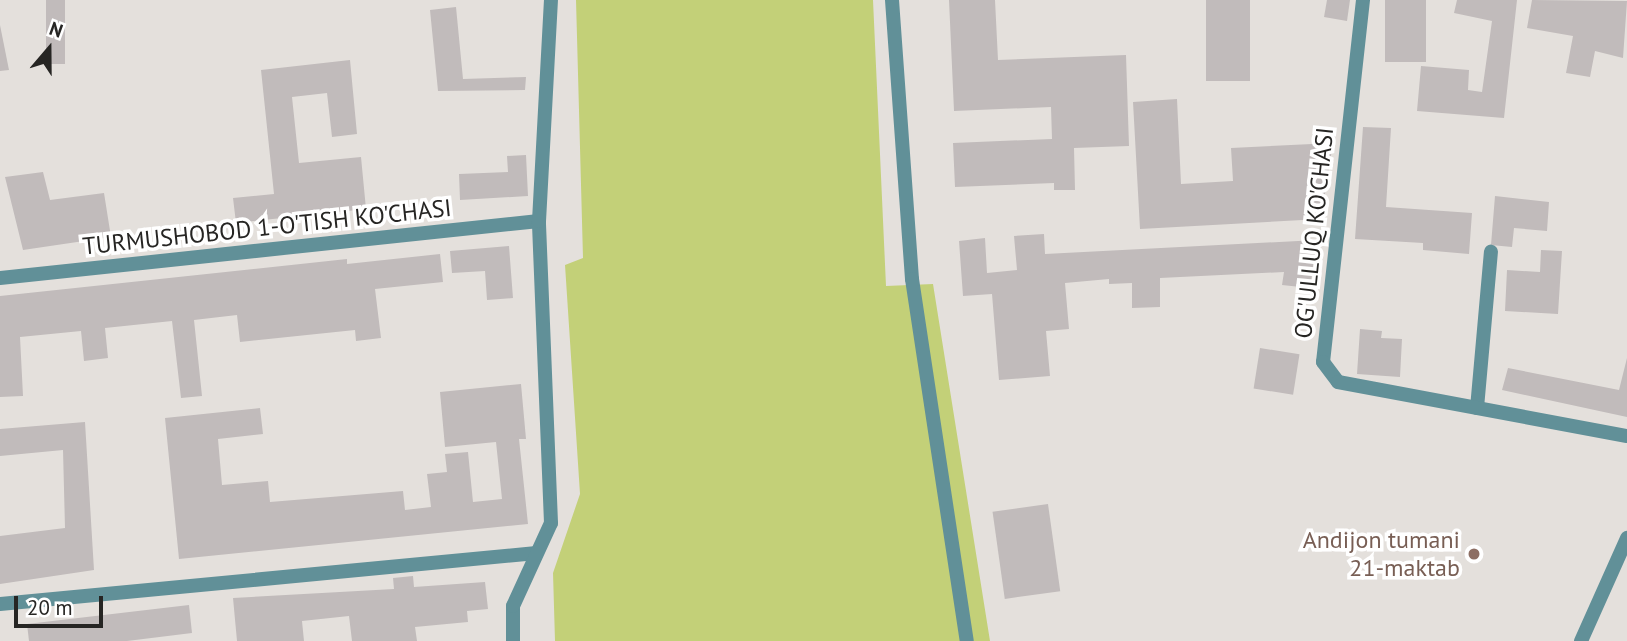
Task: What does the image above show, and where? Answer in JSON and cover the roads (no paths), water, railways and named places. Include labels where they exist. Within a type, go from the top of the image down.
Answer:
[{"type":"street","points":[[513,641],[513,606],[551,523],[539,221],[551,0]]},
{"type":"street","points":[[892,0],[912,279],[967,641]]},
{"type":"street","name":"OG'ULLUQ KO'CHASI","points":[[1363,0],[1323,362],[1338,382],[1627,436]]},
{"type":"street","name":"TURMUSHOBOD 1-O'TISH KO'CHASI","points":[[0,278],[539,221]]},
{"type":"street","points":[[1477,408],[1491,251]]},
{"type":"street","points":[[1581,641],[1627,538]]},
{"type":"street","points":[[0,604],[537,553]]},
{"type":"place","name":"Andijon tumani 21-maktab","points":[[1474,554]]}]
